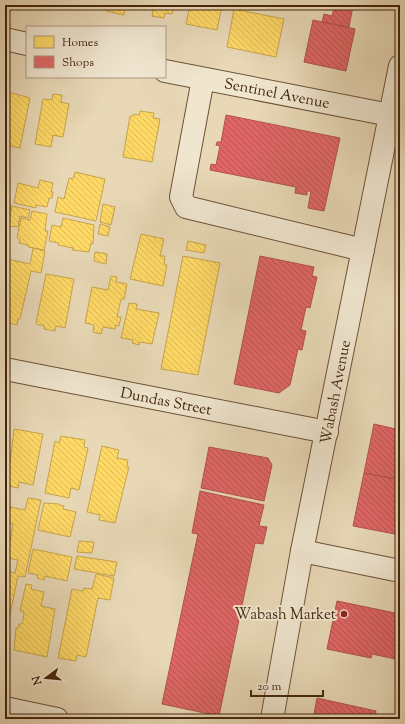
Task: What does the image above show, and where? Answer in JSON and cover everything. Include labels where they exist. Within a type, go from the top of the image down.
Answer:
[{"type":"street","points":[[5,39],[26,44]]},
{"type":"street","name":"Wabash Avenue","points":[[272,719],[302,551],[400,66]]},
{"type":"street","name":"Sentinel Avenue","points":[[166,71],[390,115]]},
{"type":"street","points":[[203,79],[181,197],[186,207],[363,250]]},
{"type":"street","name":"Dundas Street","points":[[5,369],[327,432]]},
{"type":"street","points":[[302,551],[400,571]]},
{"type":"street","points":[[5,708],[57,719]]},
{"type":"building: Homes","points":[[107,5],[133,5],[132,8],[125,6],[124,15],[106,11]]},
{"type":"building: Homes","points":[[146,5],[174,5],[172,14],[165,13],[164,18],[152,16],[153,10],[146,9]]},
{"type":"building: Homes","points":[[190,5],[222,5],[217,30],[186,24]]},
{"type":"building: Homes","points":[[258,5],[285,5],[284,10]]},
{"type":"building: Homes","points":[[234,9],[284,19],[276,57],[227,47]]},
{"type":"building: Homes","points":[[5,91],[30,98],[20,148],[5,145]]},
{"type":"building: Homes","points":[[53,94],[62,95],[61,102],[69,104],[63,137],[53,135],[51,147],[35,144],[43,99],[52,100]]},
{"type":"building: Homes","points":[[140,111],[154,113],[153,118],[160,119],[152,162],[123,157],[130,116],[133,116],[134,114],[139,115]]},
{"type":"building: Homes","points":[[75,172],[105,179],[96,221],[55,212],[58,197],[64,199],[69,178],[73,179]]},
{"type":"building: Homes","points":[[40,180],[53,183],[51,192],[53,192],[52,198],[49,198],[47,207],[36,205],[36,208],[14,203],[18,183],[38,188]]},
{"type":"building: Homes","points":[[5,204],[11,205],[6,229],[5,229]]},
{"type":"building: Homes","points":[[103,204],[115,207],[111,225],[100,222]]},
{"type":"building: Homes","points":[[12,206],[30,210],[28,218],[20,216],[18,227],[8,226]]},
{"type":"building: Homes","points":[[32,211],[47,214],[45,231],[48,231],[44,250],[28,247],[28,245],[19,243],[20,239],[17,238],[21,218],[30,220]]},
{"type":"building: Homes","points":[[63,218],[94,225],[93,244],[91,243],[89,252],[72,250],[73,248],[58,245],[59,243],[49,241],[52,225],[61,227]]},
{"type":"building: Homes","points":[[100,224],[110,227],[108,236],[98,234]]},
{"type":"building: Homes","points":[[141,234],[164,239],[160,256],[165,256],[164,264],[167,265],[163,286],[130,279]]},
{"type":"building: Homes","points":[[188,241],[206,245],[204,253],[186,250]]},
{"type":"building: Homes","points":[[33,248],[45,251],[41,273],[31,271],[20,319],[18,319],[17,325],[5,322],[5,271],[7,259],[30,264]]},
{"type":"building: Homes","points":[[95,252],[107,254],[106,264],[94,261]]},
{"type":"building: Homes","points":[[183,256],[220,263],[198,375],[161,369]]},
{"type":"building: Homes","points":[[46,274],[74,279],[65,328],[56,326],[55,331],[44,329],[44,325],[38,325],[36,323]]},
{"type":"building: Homes","points":[[111,276],[117,277],[116,282],[127,284],[124,299],[121,299],[117,317],[121,317],[119,326],[116,325],[115,329],[103,327],[101,334],[93,332],[94,325],[85,323],[92,287],[108,290]]},
{"type":"building: Homes","points":[[129,303],[137,304],[136,309],[159,313],[152,344],[139,342],[139,345],[132,343],[133,340],[121,338]]},
{"type":"building: Homes","points":[[14,429],[43,434],[33,485],[19,482],[18,488],[5,485],[6,463],[10,463]]},
{"type":"building: Homes","points":[[61,436],[85,440],[84,447],[88,448],[79,490],[71,488],[69,498],[45,493],[55,441],[59,443]]},
{"type":"building: Homes","points":[[102,446],[119,450],[117,458],[128,460],[127,467],[129,467],[115,523],[99,520],[100,515],[87,512]]},
{"type":"building: Homes","points":[[28,498],[41,500],[25,577],[18,576],[5,639],[5,571],[15,573],[18,560],[7,558],[9,551],[5,550],[5,541],[10,542],[13,524],[5,522],[5,506],[25,510]]},
{"type":"building: Homes","points":[[44,503],[59,504],[64,506],[63,509],[76,512],[70,537],[38,530]]},
{"type":"building: Homes","points":[[79,541],[94,542],[92,553],[77,552]]},
{"type":"building: Homes","points":[[33,549],[72,557],[67,581],[45,576],[44,580],[37,578],[38,575],[28,573]]},
{"type":"building: Homes","points":[[77,556],[117,562],[114,576],[74,569]]},
{"type":"building: Homes","points":[[96,574],[114,578],[110,600],[98,598],[86,657],[77,655],[76,661],[58,658],[72,589],[83,591],[84,588],[92,589]]},
{"type":"building: Homes","points":[[26,584],[32,585],[31,589],[44,592],[41,606],[55,609],[47,657],[14,650],[16,628],[18,628],[19,624],[22,624],[24,614],[23,611],[20,611]]},
{"type":"building: Shops","points":[[335,5],[353,6],[349,27],[322,22],[324,14],[332,16]]},
{"type":"building: Shops","points":[[313,20],[355,29],[346,71],[304,62]]},
{"type":"building: Shops","points":[[226,115],[340,138],[324,211],[308,208],[311,191],[307,191],[307,195],[295,193],[296,187],[210,170],[211,164],[216,165],[220,146],[216,145],[217,142],[221,142]]},
{"type":"building: Shops","points":[[260,256],[314,267],[312,276],[317,277],[310,308],[306,307],[301,330],[306,331],[302,350],[298,349],[290,385],[279,393],[234,384]]},
{"type":"building: Shops","points":[[374,424],[400,430],[400,480],[364,473]]},
{"type":"building: Shops","points":[[209,447],[268,458],[272,465],[264,501],[201,488]]},
{"type":"building: Shops","points":[[364,473],[400,480],[400,535],[353,526]]},
{"type":"building: Shops","points":[[200,491],[264,505],[259,526],[267,527],[263,544],[255,543],[219,716],[162,704],[198,534],[192,533]]},
{"type":"building: Shops","points":[[337,601],[400,614],[400,660],[372,654],[371,658],[327,649]]},
{"type":"building: Shops","points":[[317,698],[376,711],[375,719],[313,719]]},
{"type":"place","name":"Wabash Market","points":[[344,614]]}]
